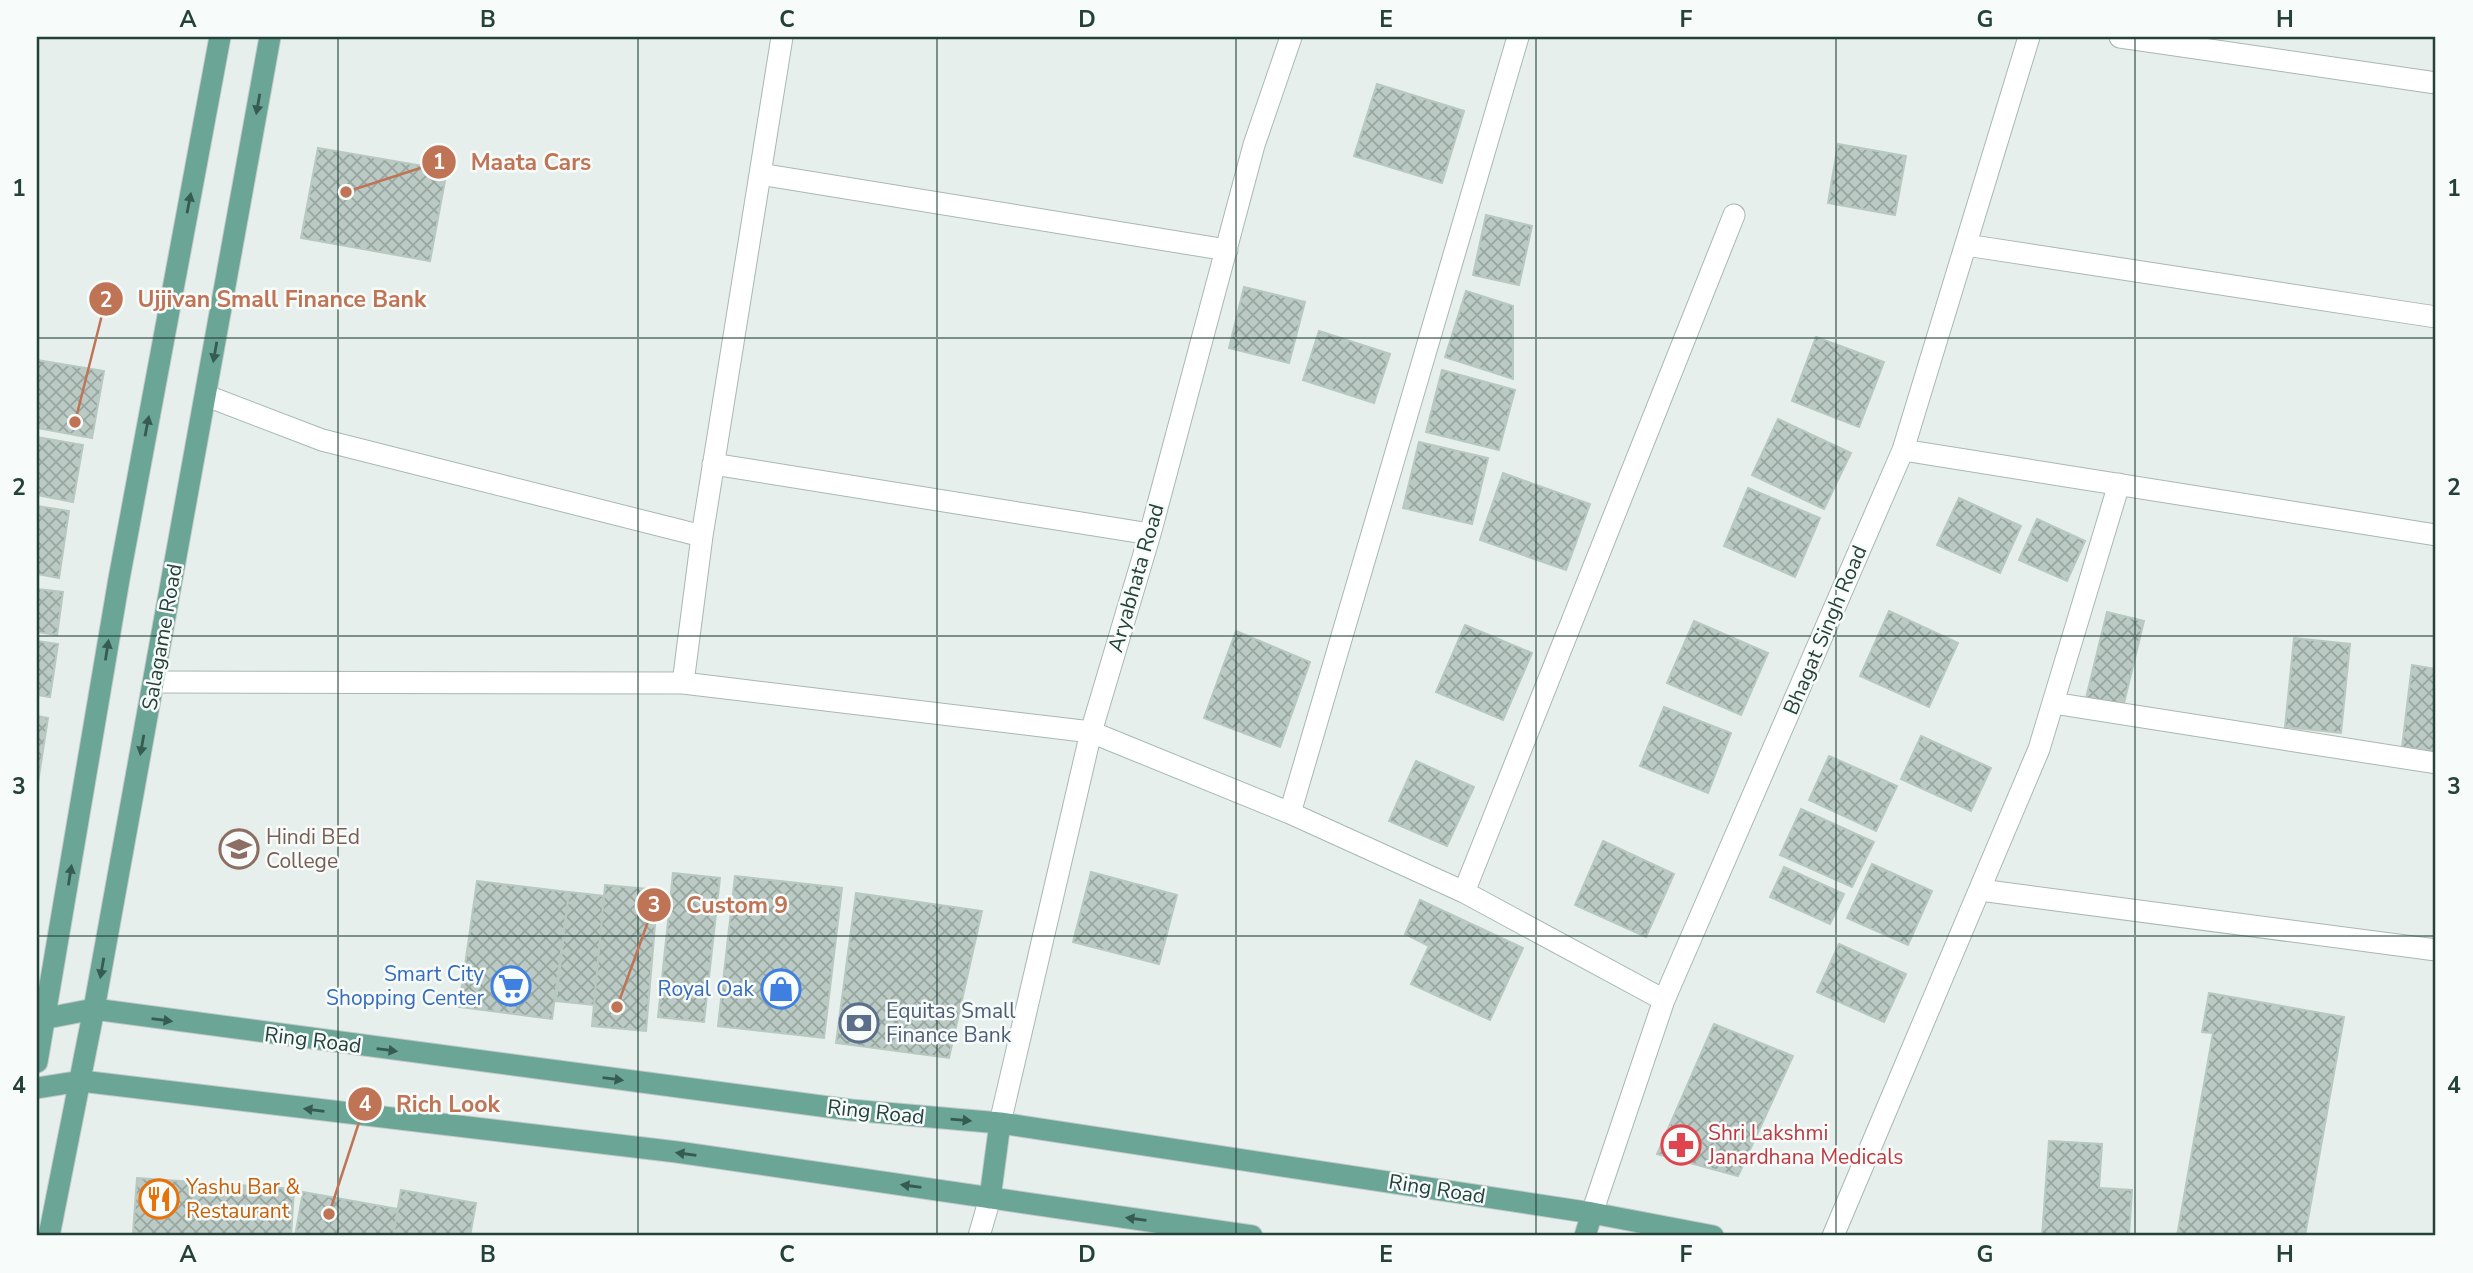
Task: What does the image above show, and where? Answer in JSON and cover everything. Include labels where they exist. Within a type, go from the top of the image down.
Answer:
[{"type":"main road","points":[[37,1062],[41,1019],[119,579],[220,37]]},
{"type":"main road","name":"Salagame Road","points":[[50,1236],[207,396],[270,37]]},
{"type":"main road","name":"Ring Road","points":[[41,1019],[94,1009],[851,1110],[1000,1123],[1592,1213],[1713,1236]]},
{"type":"main road","points":[[37,1088],[80,1081],[677,1152],[1252,1236]]},
{"type":"main road","points":[[990,1198],[1000,1123]]},
{"type":"main road","points":[[1585,1236],[1592,1213]]},
{"type":"street","points":[[682,683],[713,464],[782,37]]},
{"type":"street","name":"Aryabhata Road","points":[[1000,1123],[1091,732],[1150,534],[1254,145],[1291,37]]},
{"type":"street","points":[[1290,813],[1518,37]]},
{"type":"street","name":"Bhagat Singh Road","points":[[1592,1213],[1664,1000],[1903,450],[2029,37]]},
{"type":"street","points":[[2120,37],[2436,83]]},
{"type":"street","points":[[760,174],[1227,250]]},
{"type":"street","points":[[1465,891],[1734,215]]},
{"type":"street","points":[[1965,245],[2436,317]]},
{"type":"street","points":[[207,396],[322,440],[702,536]]},
{"type":"street","points":[[1903,450],[2436,535]]},
{"type":"street","points":[[713,464],[1150,534]]},
{"type":"street","points":[[1833,1236],[2039,749],[2119,484]]},
{"type":"street","points":[[154,682],[682,683],[1091,732],[1290,813],[1465,891],[1664,1000]]},
{"type":"street","points":[[2053,703],[2436,763]]},
{"type":"street","points":[[1980,890],[2436,950]]},
{"type":"street","points":[[979,1236],[990,1198]]},
{"type":"building","points":[[1377,84],[1464,111],[1442,183],[1354,156]]},
{"type":"building","points":[[1838,144],[1906,156],[1895,215],[1828,203]]},
{"type":"building","points":[[318,148],[447,170],[430,261],[301,238]]},
{"type":"building","points":[[1486,215],[1532,226],[1519,285],[1473,275]]},
{"type":"building","points":[[1244,287],[1305,302],[1289,363],[1229,348]]},
{"type":"building","points":[[1466,291],[1513,306],[1513,379],[1445,357]]},
{"type":"building","points":[[1319,331],[1390,354],[1374,403],[1303,380]]},
{"type":"building","points":[[1816,337],[1884,362],[1859,427],[1792,401]]},
{"type":"building","points":[[37,360],[104,371],[92,438],[37,428]]},
{"type":"building","points":[[1442,370],[1515,390],[1499,450],[1426,432]]},
{"type":"building","points":[[1778,419],[1851,453],[1824,509],[1752,475]]},
{"type":"building","points":[[37,437],[83,445],[73,502],[37,495]]},
{"type":"building","points":[[1419,442],[1488,458],[1472,524],[1403,508]]},
{"type":"building","points":[[1503,473],[1590,504],[1566,570],[1480,540]]},
{"type":"building","points":[[1748,488],[1820,518],[1795,577],[1724,546]]},
{"type":"building","points":[[1959,498],[2021,526],[2000,573],[1937,545]]},
{"type":"building","points":[[37,506],[69,511],[59,578],[37,574]]},
{"type":"building","points":[[2037,519],[2085,541],[2067,581],[2019,560]]},
{"type":"building","points":[[37,589],[63,592],[57,635],[37,632]]},
{"type":"building","points":[[1889,611],[1958,643],[1929,707],[1860,676]]},
{"type":"building","points":[[2107,612],[2144,621],[2123,707],[2086,698]]},
{"type":"building","points":[[1694,621],[1768,653],[1741,715],[1667,683]]},
{"type":"building","points":[[1465,625],[1532,653],[1503,720],[1436,692]]},
{"type":"building","points":[[1236,631],[1310,662],[1280,747],[1204,718]]},
{"type":"building","points":[[2294,638],[2350,644],[2341,733],[2285,727]]},
{"type":"building","points":[[37,641],[58,644],[50,697],[37,695]]},
{"type":"building","points":[[2412,665],[2436,669],[2436,751],[2402,747]]},
{"type":"building","points":[[1664,707],[1731,733],[1708,793],[1640,766]]},
{"type":"building","points":[[37,716],[48,718],[37,789]]},
{"type":"building","points":[[1921,736],[1991,768],[1971,811],[1901,779]]},
{"type":"building","points":[[1829,756],[1897,786],[1876,831],[1809,800]]},
{"type":"building","points":[[1416,761],[1474,787],[1447,846],[1389,821]]},
{"type":"building","points":[[1801,809],[1874,842],[1852,887],[1780,855]]},
{"type":"building","points":[[1603,841],[1674,874],[1646,937],[1575,905]]},
{"type":"building","points":[[1872,864],[1932,891],[1908,945],[1847,918]]},
{"type":"building","points":[[1784,867],[1844,894],[1830,924],[1770,897]]},
{"type":"building","points":[[1091,872],[1177,895],[1159,964],[1073,942]]},
{"type":"building","points":[[673,873],[720,878],[704,1022],[658,1017]]},
{"type":"building","points":[[735,876],[842,888],[824,1038],[718,1026]]},
{"type":"building","points":[[477,881],[569,892],[552,1019],[459,1007]]},
{"type":"building","points":[[605,885],[658,890],[646,1031],[592,1026]]},
{"type":"building","points":[[569,892],[604,896],[594,1005],[556,1001]]},
{"type":"building","points":[[856,893],[982,911],[949,1058],[836,1043]]},
{"type":"building","points":[[1420,900],[1523,948],[1490,1020],[1411,984],[1429,946],[1405,934]]},
{"type":"building","points":[[1839,944],[1906,974],[1884,1022],[1817,992]]},
{"type":"building","points":[[2209,993],[2344,1017],[2305,1236],[2177,1236],[2213,1033],[2202,1032]]},
{"type":"building","points":[[1714,1024],[1793,1056],[1738,1176],[1657,1154]]},
{"type":"building","points":[[2049,1141],[2102,1144],[2099,1188],[2132,1190],[2129,1236],[2042,1236]]},
{"type":"building","points":[[137,1178],[294,1189],[291,1236],[133,1233]]},
{"type":"building","points":[[401,1190],[476,1203],[470,1236],[393,1236]]},
{"type":"building","points":[[303,1192],[398,1209],[393,1236],[295,1236]]},
{"type":"place","name":"Maata Cars","points":[[346,192]]},
{"type":"place","name":"Ujjivan Small Finance Bank","points":[[75,422]]},
{"type":"place","name":"Hindi BEd College","points":[[239,849]]},
{"type":"place","name":"Smart City Shopping Center","points":[[511,986]]},
{"type":"place","name":"Royal Oak","points":[[781,989]]},
{"type":"place","name":"Custom 9","points":[[617,1007]]},
{"type":"place","name":"Equitas Small Finance Bank","points":[[859,1023]]},
{"type":"place","name":"Shri Lakshmi Janardhana Medicals","points":[[1681,1145]]},
{"type":"place","name":"Yashu Bar & Restaurant","points":[[159,1199]]},
{"type":"place","name":"Rich Look","points":[[329,1214]]}]
